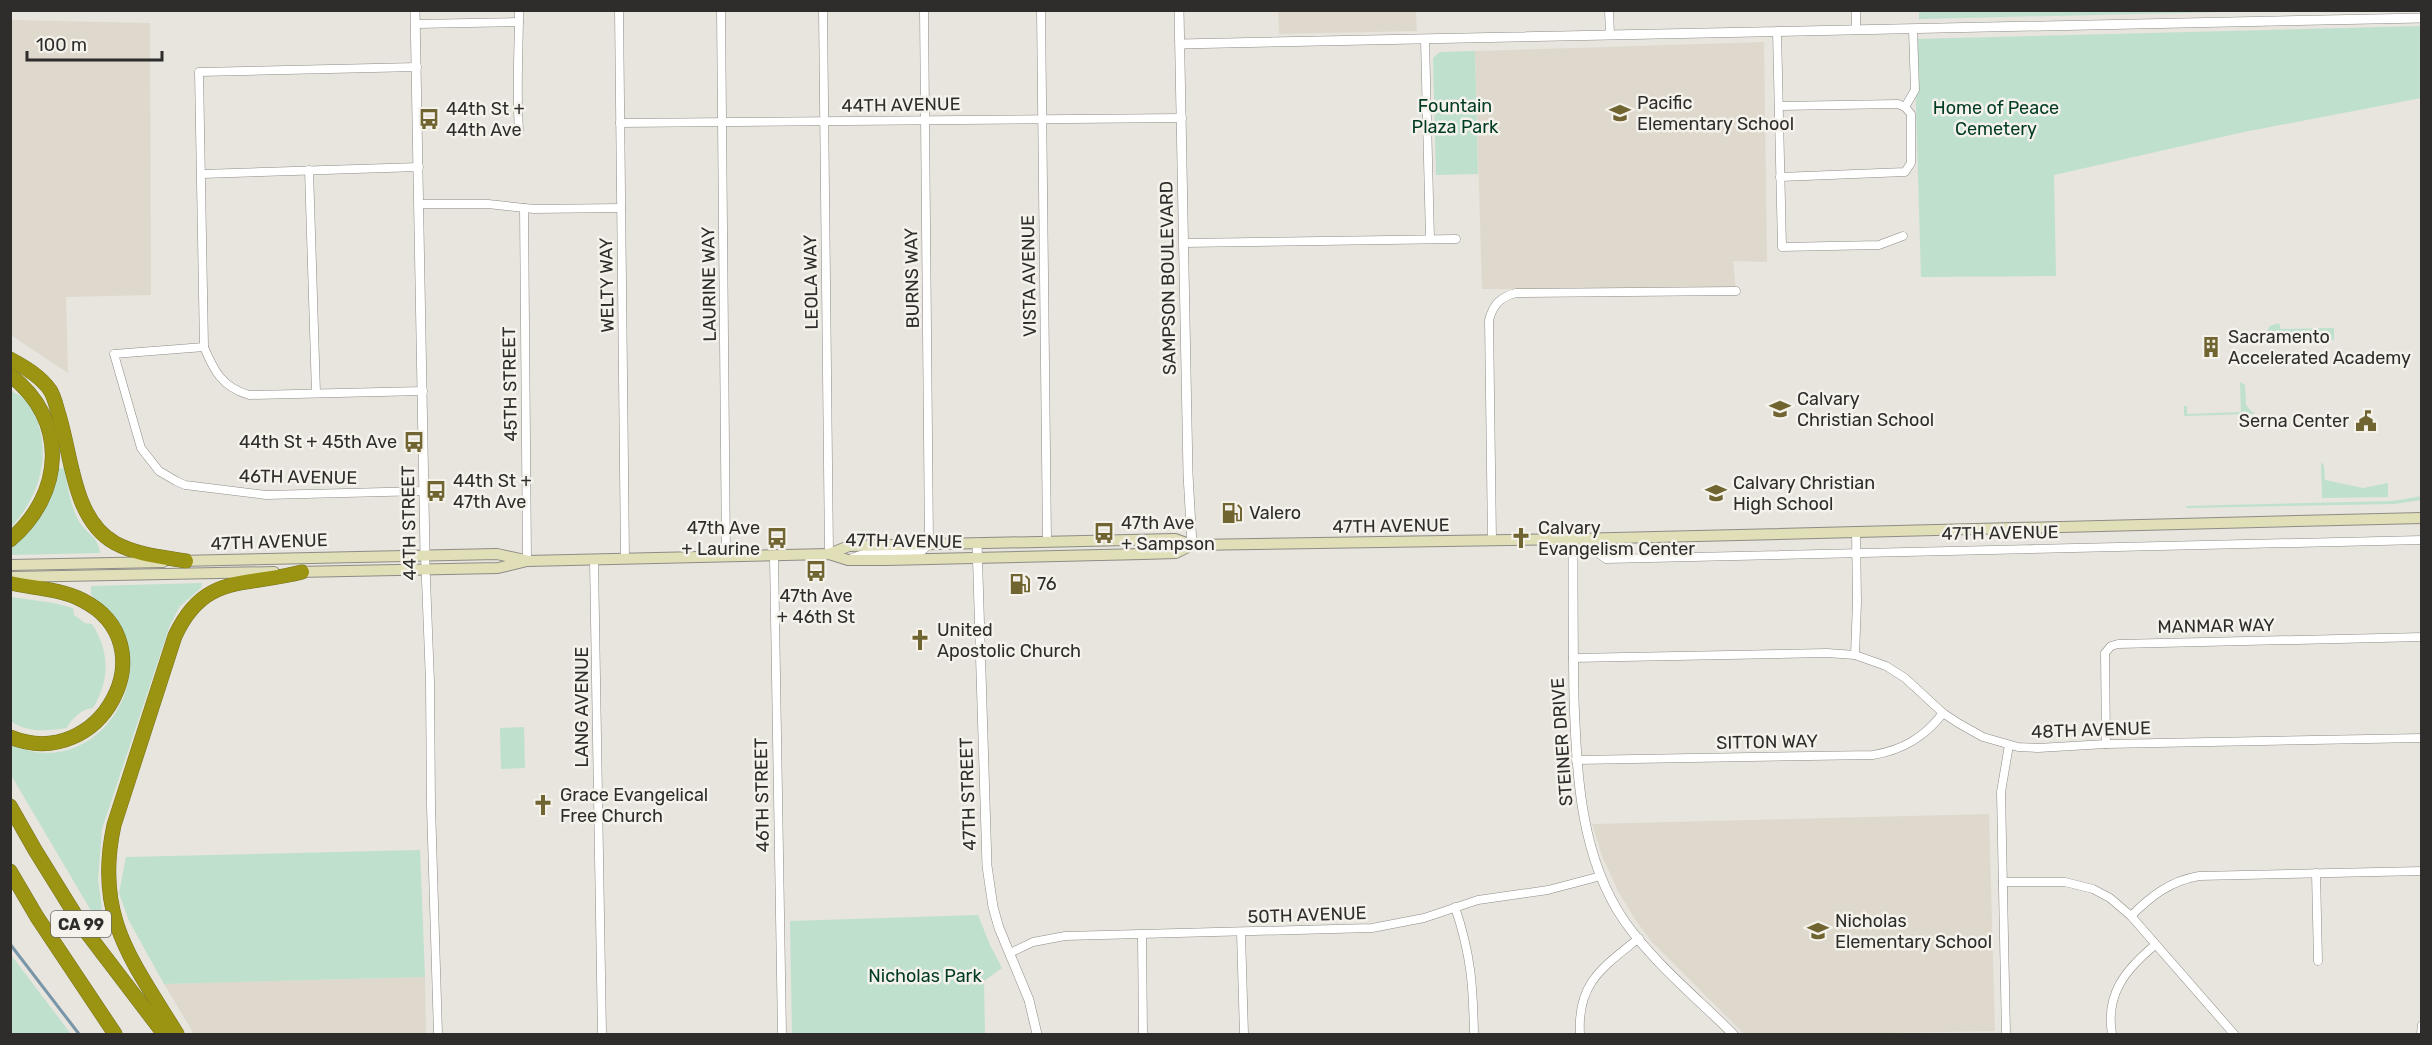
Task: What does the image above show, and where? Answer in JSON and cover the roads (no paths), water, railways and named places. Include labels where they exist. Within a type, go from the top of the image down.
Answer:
[{"type":"highway","points":[[10,359],[30,370],[51,391],[66,436],[75,482],[83,505],[96,526],[115,543],[127,548],[141,553],[186,561]]},
{"type":"highway","points":[[10,375],[27,389],[40,408],[52,440],[53,458],[51,475],[42,502],[32,517],[10,540]]},
{"type":"highway","points":[[177,1035],[122,940],[111,912],[107,883],[107,854],[114,825],[175,636],[184,616],[199,600],[218,588],[302,572]]},
{"type":"highway","points":[[10,583],[74,597],[96,608],[116,635],[122,654],[123,669],[118,693],[111,706],[98,720],[75,738],[56,744],[42,745],[10,737]]},
{"type":"highway","name":"CA 99","points":[[10,806],[34,850],[84,929],[164,1035]]},
{"type":"highway","name":"CA 99","points":[[10,871],[37,917],[116,1035]]},
{"type":"highway","points":[[10,882],[37,917]]},
{"type":"main road","name":"47TH AVENUE","points":[[829,554],[849,546],[929,544],[1175,539],[1192,545],[1573,539],[2421,518]]},
{"type":"main road","name":"47TH AVENUE","points":[[10,577],[498,568],[527,561],[829,554],[848,560],[1176,553],[1192,545]]},
{"type":"main road","name":"47TH AVENUE","points":[[10,565],[425,554],[497,554],[527,561]]},
{"type":"street","name":"44TH STREET","points":[[415,10],[425,554],[438,1035]]},
{"type":"street","points":[[519,10],[517,96],[519,130]]},
{"type":"street","name":"WELTY WAY","points":[[619,10],[625,559]]},
{"type":"street","name":"LAURINE WAY","points":[[721,10],[726,557]]},
{"type":"street","name":"LEOLA WAY","points":[[823,10],[829,554]]},
{"type":"street","name":"BURNS WAY","points":[[924,10],[929,544]]},
{"type":"street","name":"VISTA AVENUE","points":[[1041,10],[1047,542]]},
{"type":"street","name":"SAMPSON BOULEVARD","points":[[1179,10],[1192,545]]},
{"type":"street","points":[[1609,10],[1610,35]]},
{"type":"street","points":[[1856,10],[1856,30]]},
{"type":"street","points":[[1180,44],[2421,18]]},
{"type":"street","points":[[416,24],[519,22]]},
{"type":"street","points":[[1905,107],[1915,90],[1913,29]]},
{"type":"street","points":[[1777,31],[1782,247],[1879,245],[1903,236]]},
{"type":"street","points":[[1425,40],[1430,239]]},
{"type":"street","points":[[417,67],[199,72],[204,347],[217,375],[231,388],[249,394],[423,391]]},
{"type":"street","points":[[1779,106],[1898,104],[1905,107],[1911,114],[1911,163],[1905,172],[1780,177]]},
{"type":"street","name":"44TH AVENUE","points":[[620,123],[1182,118]]},
{"type":"street","points":[[202,174],[419,167]]},
{"type":"street","points":[[309,170],[316,393]]},
{"type":"street","points":[[419,204],[488,204],[524,208],[621,208]]},
{"type":"street","name":"45TH STREET","points":[[524,208],[527,561]]},
{"type":"street","points":[[1184,243],[1456,239]]},
{"type":"street","points":[[1492,540],[1489,320],[1491,311],[1499,301],[1516,293],[1736,291]]},
{"type":"street","name":"46TH AVENUE","points":[[204,347],[114,354],[141,448],[159,471],[185,485],[266,495],[425,491]]},
{"type":"street","points":[[1855,655],[1856,532]]},
{"type":"street","name":"47TH AVENUE","points":[[1591,538],[1599,553],[1606,559],[2421,540]]},
{"type":"street","name":"STEINER DRIVE","points":[[1573,539],[1576,759],[1583,815],[1601,876],[1626,923],[1653,956],[1733,1035]]},
{"type":"street","name":"47TH STREET","points":[[977,543],[987,866],[993,907],[1029,1000],[1037,1035]]},
{"type":"street","points":[[848,560],[868,553],[921,551],[929,544]]},
{"type":"street","name":"46TH STREET","points":[[774,556],[782,1035]]},
{"type":"street","name":"LANG AVENUE","points":[[594,560],[602,1035]]},
{"type":"street","name":"MANMAR WAY","points":[[2106,744],[2105,653],[2111,646],[2421,637]]},
{"type":"street","name":"48TH AVENUE","points":[[1573,658],[1827,653],[1855,655],[1896,672],[1944,713],[1974,733],[2008,745],[2038,748],[2106,744],[2421,738]]},
{"type":"street","name":"SITTON WAY","points":[[1576,759],[1873,755],[1894,750],[1914,741],[1927,732],[1944,713]]},
{"type":"street","points":[[2006,1035],[2001,792],[2008,745]]},
{"type":"street","points":[[2131,916],[2161,890],[2189,878],[2209,875],[2421,871]]},
{"type":"street","points":[[2316,873],[2318,961]]},
{"type":"street","name":"50TH AVENUE","points":[[1010,953],[1033,942],[1050,938],[1372,928],[1405,923],[1496,896],[1548,890],[1601,876]]},
{"type":"street","points":[[2003,882],[2055,881],[2079,884],[2102,893],[2131,916],[2234,1035]]},
{"type":"street","points":[[1455,907],[1470,956],[1474,1035]]},
{"type":"street","points":[[1241,933],[1244,1035]]},
{"type":"street","points":[[1142,936],[1143,1035]]},
{"type":"street","points":[[1580,1035],[1580,1012],[1589,984],[1601,968],[1639,938]]},
{"type":"street","points":[[2112,1035],[2112,1006],[2118,986],[2130,968],[2155,945]]},
{"type":"street","points":[[2421,1025],[2421,1035]]},
{"type":"waterway","points":[[10,944],[79,1034]]},
{"type":"place","name":"Pacific Elementary School","points":[[1620,113]]},
{"type":"place","name":"44th St + 44th Ave","points":[[429,119]]},
{"type":"place","name":"Sacramento Accelerated Academy","points":[[2211,347]]},
{"type":"place","name":"Calvary Christian School","points":[[1780,409]]},
{"type":"place","name":"Serna Center","points":[[2366,421]]},
{"type":"place","name":"44th St + 45th Ave","points":[[414,442]]},
{"type":"place","name":"44th St + 47th Ave","points":[[436,491]]},
{"type":"place","name":"Calvary Christian High School","points":[[1716,493]]},
{"type":"place","name":"Valero","points":[[1232,513]]},
{"type":"place","name":"47th Ave + Sampson","points":[[1104,533]]},
{"type":"place","name":"47th Ave + Laurine","points":[[777,538]]},
{"type":"place","name":"Calvary Evangelism Center","points":[[1521,538]]},
{"type":"place","name":"47th Ave + 46th St","points":[[816,571]]},
{"type":"place","name":"76","points":[[1020,584]]},
{"type":"place","name":"United Apostolic Church","points":[[920,640]]},
{"type":"place","name":"Grace Evangelical Free Church","points":[[543,805]]},
{"type":"place","name":"Nicholas Elementary School","points":[[1818,931]]},
{"type":"park label","name":"Fountain Plaza Park","points":[[1455,116]]},
{"type":"park label","name":"Home of Peace Cemetery","points":[[1996,118]]},
{"type":"park label","name":"Nicholas Park","points":[[925,976]]}]
